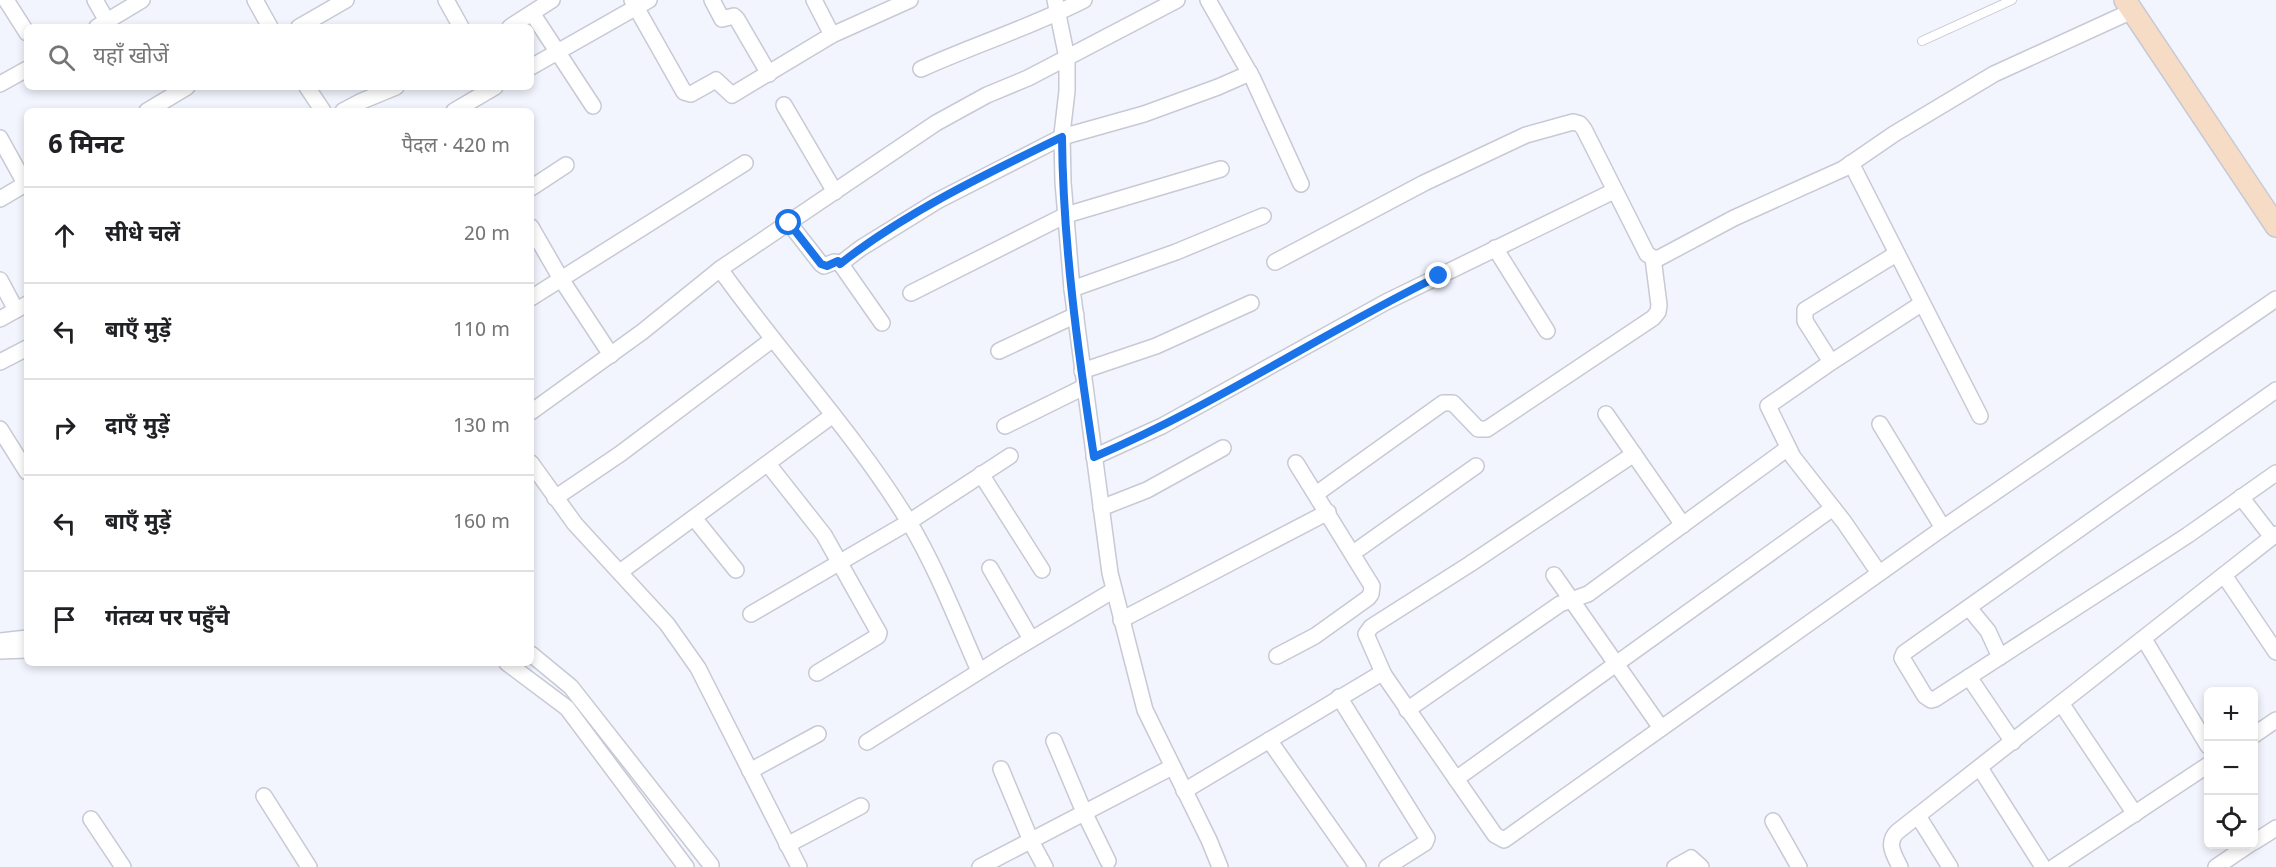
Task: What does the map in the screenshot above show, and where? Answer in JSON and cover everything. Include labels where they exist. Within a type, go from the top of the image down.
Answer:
[{"type":"street","points":[[6,0],[24,28]]},
{"type":"street","points":[[95,0],[102,24],[142,0]]},
{"type":"street","points":[[255,0],[268,24]]},
{"type":"street","points":[[304,24],[346,0]]},
{"type":"street","points":[[446,0],[459,24]]},
{"type":"street","points":[[515,24],[552,0]]},
{"type":"street","points":[[712,0],[722,19],[734,16],[737,19],[769,74]]},
{"type":"street","points":[[814,0],[832,36]]},
{"type":"street","points":[[534,65],[639,2],[682,89],[687,94],[716,80],[729,94],[734,94],[832,36],[910,0]]},
{"type":"street","points":[[921,69],[1056,7],[1084,0]]},
{"type":"street","points":[[534,410],[611,355],[720,269],[936,123],[1177,0]]},
{"type":"street","points":[[1208,0],[1250,73],[1301,184]]},
{"type":"street","points":[[1653,258],[1659,258],[1734,218],[1851,164],[1894,134],[1994,74],[2128,6],[2276,226]]},
{"type":"street","points":[[1056,7],[1067,58],[1062,137],[1063,182],[1072,290],[1114,590],[1145,710],[1220,867]]},
{"type":"street","points":[[532,13],[556,53],[593,106]]},
{"type":"street","points":[[0,84],[24,71]]},
{"type":"street","points":[[840,264],[861,248],[937,201],[1062,137],[1144,114],[1250,73]]},
{"type":"street","points":[[156,108],[182,90]]},
{"type":"street","points":[[309,90],[320,108]]},
{"type":"street","points":[[349,108],[389,90]]},
{"type":"street","points":[[459,108],[490,90]]},
{"type":"street","points":[[784,105],[835,192]]},
{"type":"street","points":[[1275,261],[1424,183],[1526,135],[1566,123],[1580,124],[1584,129],[1643,249],[1653,258],[1659,304],[1658,312],[1653,318],[1487,429],[1478,429],[1453,403],[1443,403],[1316,494]]},
{"type":"street","points":[[0,138],[24,181]]},
{"type":"street","points":[[534,296],[745,163]]},
{"type":"street","points":[[1851,164],[1980,417]]},
{"type":"street","points":[[534,186],[566,165]]},
{"type":"street","points":[[911,293],[1066,215],[1221,169]]},
{"type":"street","points":[[0,199],[24,186]]},
{"type":"street","points":[[1094,457],[1162,426],[1386,302],[1614,191]]},
{"type":"street","points":[[1072,290],[1176,252],[1263,216]]},
{"type":"street","points":[[789,223],[821,264],[827,266],[838,261],[882,323]]},
{"type":"street","points":[[534,232],[561,279],[611,355]]},
{"type":"street","points":[[1495,248],[1547,332]]},
{"type":"street","points":[[1831,362],[1805,321],[1805,310],[1896,254]]},
{"type":"street","points":[[720,269],[864,456],[909,522],[979,671]]},
{"type":"street","points":[[0,280],[22,307],[0,319]]},
{"type":"street","points":[[1634,454],[1371,627],[1366,634],[1384,675],[1407,710],[1495,835],[1504,840],[1943,528],[2276,299]]},
{"type":"street","points":[[1082,371],[1156,346],[1251,303]]},
{"type":"street","points":[[1880,573],[1788,448],[1768,406],[1921,304]]},
{"type":"street","points":[[999,351],[1076,315]]},
{"type":"street","points":[[555,498],[620,454],[773,339]]},
{"type":"street","points":[[0,362],[24,350]]},
{"type":"street","points":[[1005,426],[1084,387]]},
{"type":"street","points":[[2276,390],[1904,653],[1902,658],[1925,696],[1931,700],[2188,535],[2276,473]]},
{"type":"street","points":[[1606,414],[1683,525]]},
{"type":"street","points":[[620,572],[833,415]]},
{"type":"street","points":[[1880,424],[1943,528]]},
{"type":"street","points":[[0,429],[24,467]]},
{"type":"street","points":[[1101,508],[1147,490],[1224,448]]},
{"type":"street","points":[[1407,710],[1560,604],[1588,594],[1788,448]]},
{"type":"street","points":[[751,614],[909,522],[1010,456]]},
{"type":"street","points":[[1277,656],[1315,636],[1371,594],[1372,586],[1296,463]]},
{"type":"street","points":[[768,464],[824,535],[879,633],[878,636],[818,673]]},
{"type":"street","points":[[1353,553],[1476,466]]},
{"type":"street","points":[[534,467],[555,498],[597,549],[667,624],[698,668],[799,867]]},
{"type":"street","points":[[981,474],[1042,570]]},
{"type":"street","points":[[1900,867],[1891,844],[1893,836],[2274,536],[2241,497]]},
{"type":"street","points":[[1456,779],[1833,508]]},
{"type":"street","points":[[1121,620],[1328,512]]},
{"type":"street","points":[[694,518],[736,570]]},
{"type":"street","points":[[990,568],[1031,639]]},
{"type":"street","points":[[1554,575],[1661,728]]},
{"type":"street","points":[[2224,575],[2276,652]]},
{"type":"street","points":[[867,742],[1114,590]]},
{"type":"street","points":[[1969,608],[1984,626],[2000,657]]},
{"type":"street","points":[[0,641],[24,638]]},
{"type":"street","points":[[2144,639],[2205,741]]},
{"type":"street","points":[[0,651],[24,650]]},
{"type":"street","points":[[534,656],[571,687],[711,865]]},
{"type":"street","points":[[511,666],[567,708],[686,867]]},
{"type":"street","points":[[1184,791],[1376,675],[1384,675]]},
{"type":"street","points":[[1969,677],[2013,742]]},
{"type":"street","points":[[1340,697],[1427,838],[1425,843],[1392,866]]},
{"type":"street","points":[[2061,704],[2135,814]]},
{"type":"street","points":[[2258,732],[2276,720]]},
{"type":"street","points":[[750,771],[818,734]]},
{"type":"street","points":[[1269,740],[1359,867]]},
{"type":"street","points":[[1054,741],[1108,861]]},
{"type":"street","points":[[980,867],[1172,767]]},
{"type":"street","points":[[1980,768],[2043,867]]},
{"type":"street","points":[[2054,867],[2204,768]]},
{"type":"street","points":[[1001,769],[1031,841],[1045,867]]},
{"type":"street","points":[[264,796],[309,867]]},
{"type":"street","points":[[787,845],[861,806]]},
{"type":"street","points":[[1918,816],[1950,867]]},
{"type":"street","points":[[91,819],[123,867]]},
{"type":"street","points":[[1773,821],[1799,867]]},
{"type":"street","points":[[2258,840],[2276,828]]},
{"type":"street","points":[[2216,867],[2244,849]]},
{"type":"street","points":[[1675,867],[1691,858],[1701,867]]},
{"type":"lane","points":[[1922,41],[2012,0]]},
{"type":"route","points":[[789,223],[821,264],[827,266],[838,261],[840,264],[861,248],[937,201],[1062,137],[1063,182],[1072,290],[1094,457],[1162,426],[1386,302],[1439,276]]}]
